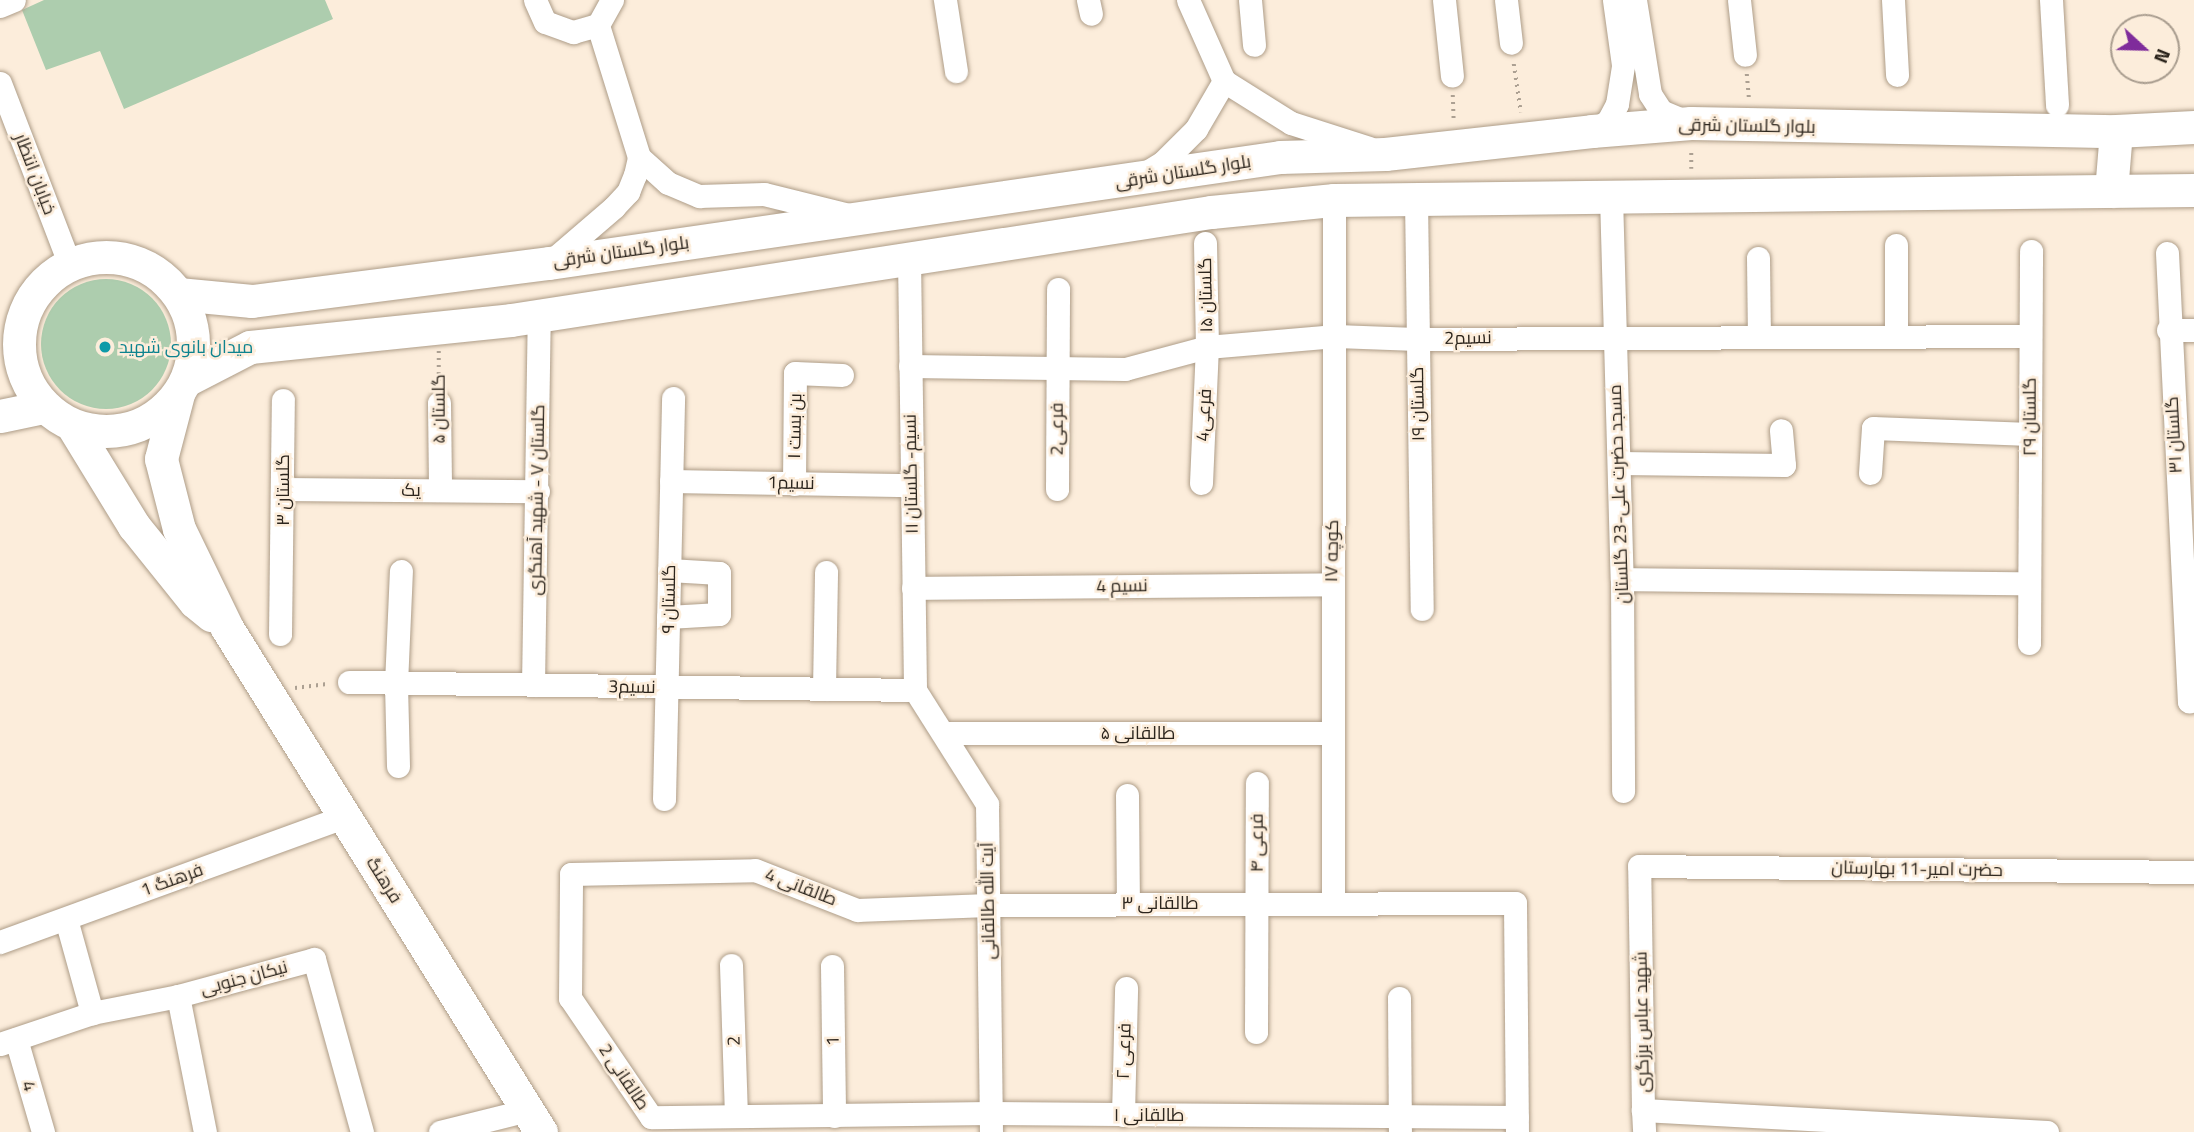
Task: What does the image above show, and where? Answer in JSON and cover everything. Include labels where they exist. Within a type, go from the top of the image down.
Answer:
[{"type":"main road","name":"بلوار گلستان شرقی","points":[[178,294],[244,302],[549,263],[1280,157],[1385,154],[1592,131],[1691,124],[2116,131],[2194,127]]},
{"type":"main road","points":[[2111,191],[2116,131]]},
{"type":"main road","points":[[182,387],[192,358],[193,336],[188,314],[178,294],[162,276],[129,261],[93,258],[70,265],[51,276],[36,293],[10,338],[29,386],[44,407],[72,425],[101,432],[130,429],[157,415],[182,387],[250,347],[539,315],[1211,212],[1334,200],[2194,190]]},
{"type":"main road","points":[[244,302],[235,327],[241,340],[250,347]]},
{"type":"main road","name":"فرهنگ","points":[[182,387],[161,458],[179,529],[227,628],[264,691],[535,1121]]},
{"type":"main road","points":[[0,416],[44,407]]},
{"type":"main road","name":"فرهنگ","points":[[72,425],[134,526],[195,602],[227,628]]},
{"type":"street","points":[[0,6],[14,0]]},
{"type":"street","points":[[535,0],[545,22],[573,32],[598,24],[612,0]]},
{"type":"street","points":[[945,0],[956,71]]},
{"type":"street","points":[[1188,0],[1224,82],[1291,122],[1385,154]]},
{"type":"street","points":[[1250,0],[1254,45]]},
{"type":"street","points":[[1444,0],[1452,76]]},
{"type":"street","points":[[1506,0],[1511,43]]},
{"type":"street","points":[[1592,131],[1608,121],[1617,104],[1623,65],[1614,0]]},
{"type":"street","points":[[1635,0],[1650,94],[1661,111],[1691,124]]},
{"type":"street","points":[[1739,0],[1745,55]]},
{"type":"street","points":[[1893,0],[1897,75]]},
{"type":"street","points":[[2051,0],[2057,105]]},
{"type":"street","points":[[598,24],[639,157],[668,183],[699,196],[764,194],[862,218]]},
{"type":"street","points":[[1134,179],[1163,162],[1196,129],[1224,82]]},
{"type":"street","name":"خیابان انتظار","points":[[0,83],[70,265]]},
{"type":"street","points":[[549,263],[628,192],[639,157]]},
{"type":"street","name":"مسجد حضرت علی-23 گلستان","points":[[1611,196],[1622,579],[1623,791]]},
{"type":"street","name":"گلستان ۱۹","points":[[1416,199],[1422,609]]},
{"type":"street","name":"کوچه ۱۷","points":[[1333,902],[1331,584],[1336,336],[1334,200]]},
{"type":"street","name":"گلستان ۱۵","points":[[1205,243],[1207,347]]},
{"type":"street","points":[[1896,245],[1896,336]]},
{"type":"street","name":"گلستان ۲۹","points":[[2029,643],[2031,251]]},
{"type":"street","name":"گلستان ۳۱","points":[[2167,253],[2168,330],[2191,700]]},
{"type":"street","name":"نسیم- گلستان ۱۱","points":[[909,258],[915,690]]},
{"type":"street","points":[[1758,258],[1759,336]]},
{"type":"street","name":"فرعی2","points":[[1057,489],[1058,289]]},
{"type":"street","name":"گلستان ۷ - شهید آهنگری","points":[[533,685],[539,315]]},
{"type":"street","points":[[2168,330],[2194,330]]},
{"type":"street","name":"نسیم2","points":[[910,366],[1125,369],[1207,347],[1336,336],[1416,339],[1615,335],[2030,336]]},
{"type":"street","name":"فرعی4","points":[[1201,483],[1207,347]]},
{"type":"street","name":"بن بست ۱","points":[[794,484],[795,373],[842,375]]},
{"type":"street","name":"گلستان ۹","points":[[664,799],[673,398]]},
{"type":"street","name":"گلستان ۳","points":[[281,634],[283,400]]},
{"type":"street","name":"گلستان ۵","points":[[439,403],[440,490]]},
{"type":"street","points":[[1870,473],[1873,428],[2030,434]]},
{"type":"street","points":[[1619,463],[1784,465],[1781,430]]},
{"type":"street","name":"نسیم1","points":[[671,481],[912,485]]},
{"type":"street","name":"یک","points":[[284,489],[538,491]]},
{"type":"street","points":[[668,617],[719,614],[719,573],[669,570]]},
{"type":"street","points":[[398,766],[396,684],[401,571]]},
{"type":"street","points":[[824,689],[826,572]]},
{"type":"street","points":[[1622,579],[2029,583]]},
{"type":"street","name":"نسیم 4","points":[[913,588],[1331,584]]},
{"type":"street","name":"نسیم3","points":[[349,682],[915,690]]},
{"type":"street","name":"آیت الله طالقانی","points":[[915,690],[987,804],[991,1122]]},
{"type":"street","name":"طالقانی ۵","points":[[944,733],[1332,733]]},
{"type":"street","name":"فرعی ۴","points":[[1256,1032],[1257,783]]},
{"type":"street","points":[[1127,796],[1128,903]]},
{"type":"street","name":"فرهنگ 1","points":[[0,942],[344,817]]},
{"type":"street","name":"حضرت امیر-11 بهارستان","points":[[1639,866],[2194,872]]},
{"type":"street","name":"شهید عباس برزگری","points":[[1639,866],[1643,1121],[2047,1132]]},
{"type":"street","name":"طالقانی 4","points":[[571,874],[755,870],[857,909],[988,905]]},
{"type":"street","name":"طالقانی 2","points":[[571,874],[570,998],[651,1117],[834,1116],[991,1122]]},
{"type":"street","name":"طالقانی ۳","points":[[988,905],[1515,903],[1517,1125]]},
{"type":"street","points":[[66,919],[92,1013]]},
{"type":"street","name":"نیکان جنوبی","points":[[8,1042],[92,1013],[178,996],[314,959],[362,1132]]},
{"type":"street","name":"2","points":[[731,965],[736,1116]]},
{"type":"street","name":"1","points":[[832,966],[834,1116]]},
{"type":"street","name":"فرعی ۲","points":[[1123,1115],[1126,988]]},
{"type":"street","points":[[178,996],[205,1132]]},
{"type":"street","points":[[1399,998],[1400,1124]]},
{"type":"street","name":"4","points":[[8,1042],[43,1132]]},
{"type":"street","name":"طالقانی ۱","points":[[991,1122],[1123,1115],[1234,1124],[1517,1125]]},
{"type":"street","points":[[440,1132],[535,1121]]},
{"type":"path","points":[[1511,43],[1525,138]]},
{"type":"path","points":[[1745,55],[1751,125]]},
{"type":"path","points":[[1452,76],[1455,147]]},
{"type":"path","points":[[1691,124],[1691,195]]},
{"type":"path","name":"گلستان ۵","points":[[438,328],[439,403]]},
{"type":"path","points":[[264,691],[349,682]]},
{"type":"green space","points":[[44,0],[325,0],[333,19],[124,109],[100,51],[46,70],[22,10]]},
{"type":"green space","points":[[106,279],[131,284],[152,298],[166,319],[171,344],[166,369],[152,390],[131,404],[106,409],[81,404],[60,390],[46,369],[41,344],[46,319],[60,298],[81,284]]},
{"type":"place","name":"میدان بانوی شهید","points":[[105,347]]}]
